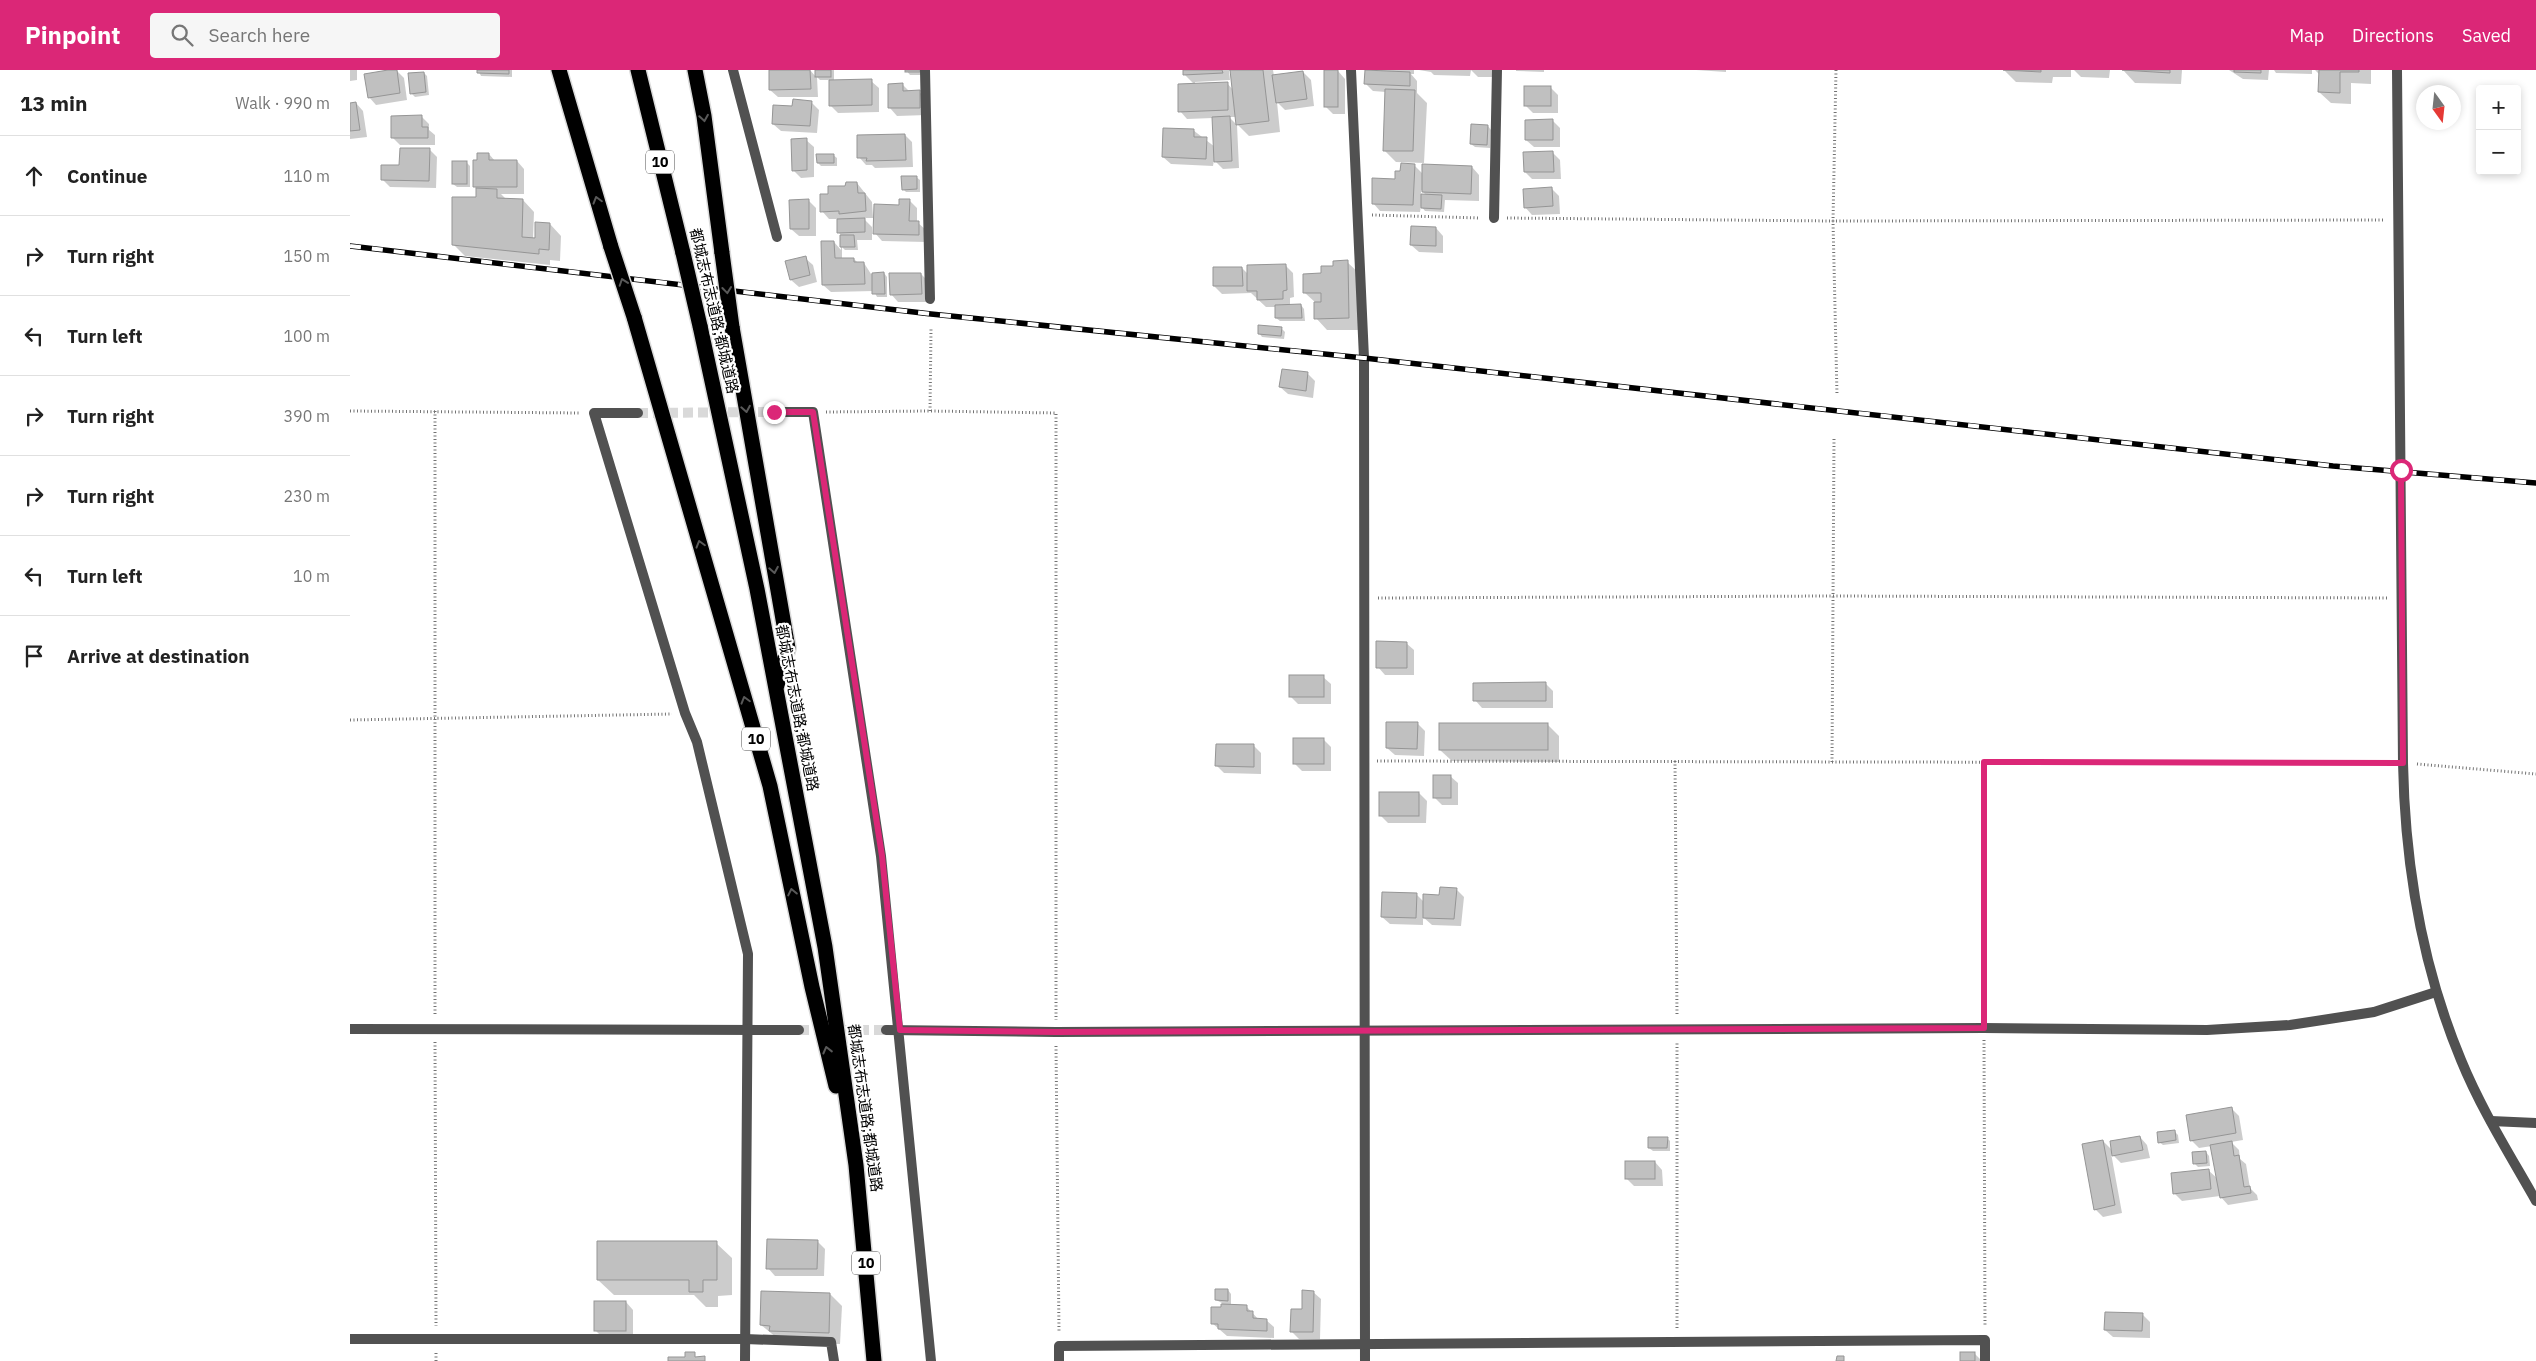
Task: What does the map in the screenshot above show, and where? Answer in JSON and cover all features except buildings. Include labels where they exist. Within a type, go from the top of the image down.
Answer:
[{"type":"highway","name":"10","points":[[558,70],[634,317],[770,786],[812,987],[856,1165]]},
{"type":"highway","name":"都城志布志道路;都城道路","points":[[638,70],[700,326],[757,589],[825,946],[856,1165],[874,1361]]},
{"type":"highway","name":"10","points":[[695,70],[704,116],[732,327],[788,648],[776,689]]},
{"type":"street","points":[[733,70],[777,237]]},
{"type":"street","points":[[925,70],[930,299]]},
{"type":"street","points":[[1351,70],[1364,358],[1365,1361]]},
{"type":"street","points":[[1494,218],[1496,70]]},
{"type":"street","points":[[2397,70],[2403,763],[2408,858],[2415,906],[2436,992],[2461,1061],[2491,1121],[2536,1201]]},
{"type":"street","points":[[774,412],[813,412],[882,856],[931,1361]]},
{"type":"street","points":[[638,413],[594,413],[685,713],[697,742],[748,954],[744,1361]]},
{"type":"street","points":[[886,1030],[1056,1032],[1677,1028],[2207,1030],[2290,1025],[2374,1012],[2436,992]]},
{"type":"street","points":[[350,1029],[799,1030]]},
{"type":"street","points":[[2491,1121],[2536,1123]]},
{"type":"street","points":[[350,1338],[745,1339],[831,1342],[834,1361]]},
{"type":"street","points":[[1059,1361],[1059,1346],[1985,1340],[1985,1361]]},
{"type":"path","points":[[1836,70],[1833,221],[1837,395]]},
{"type":"path","points":[[1358,215],[1833,221],[2398,220]]},
{"type":"path","points":[[930,411],[931,329]]},
{"type":"path","points":[[350,411],[594,413]]},
{"type":"path","points":[[434,411],[436,1361]]},
{"type":"path","points":[[813,412],[1056,413],[1056,1032],[1059,1346]]},
{"type":"path","points":[[1832,762],[1834,439]]},
{"type":"path","points":[[1364,598],[1833,596],[2402,598]]},
{"type":"path","points":[[350,720],[436,720],[685,713]]},
{"type":"path","points":[[1364,761],[2403,763],[2536,774]]},
{"type":"path","points":[[1675,762],[1677,1342]]},
{"type":"path","points":[[1984,762],[1985,1340]]},
{"type":"tunnel","points":[[638,413],[774,412]]},
{"type":"tunnel","points":[[799,1030],[886,1030]]},
{"type":"railway","points":[[350,246],[931,314],[1364,358],[2333,466],[2536,483]]},
{"type":"route","points":[[774,412],[813,412],[882,856],[900,1030],[1056,1032],[1984,1028],[1984,762],[2403,763],[2401,470]]}]
